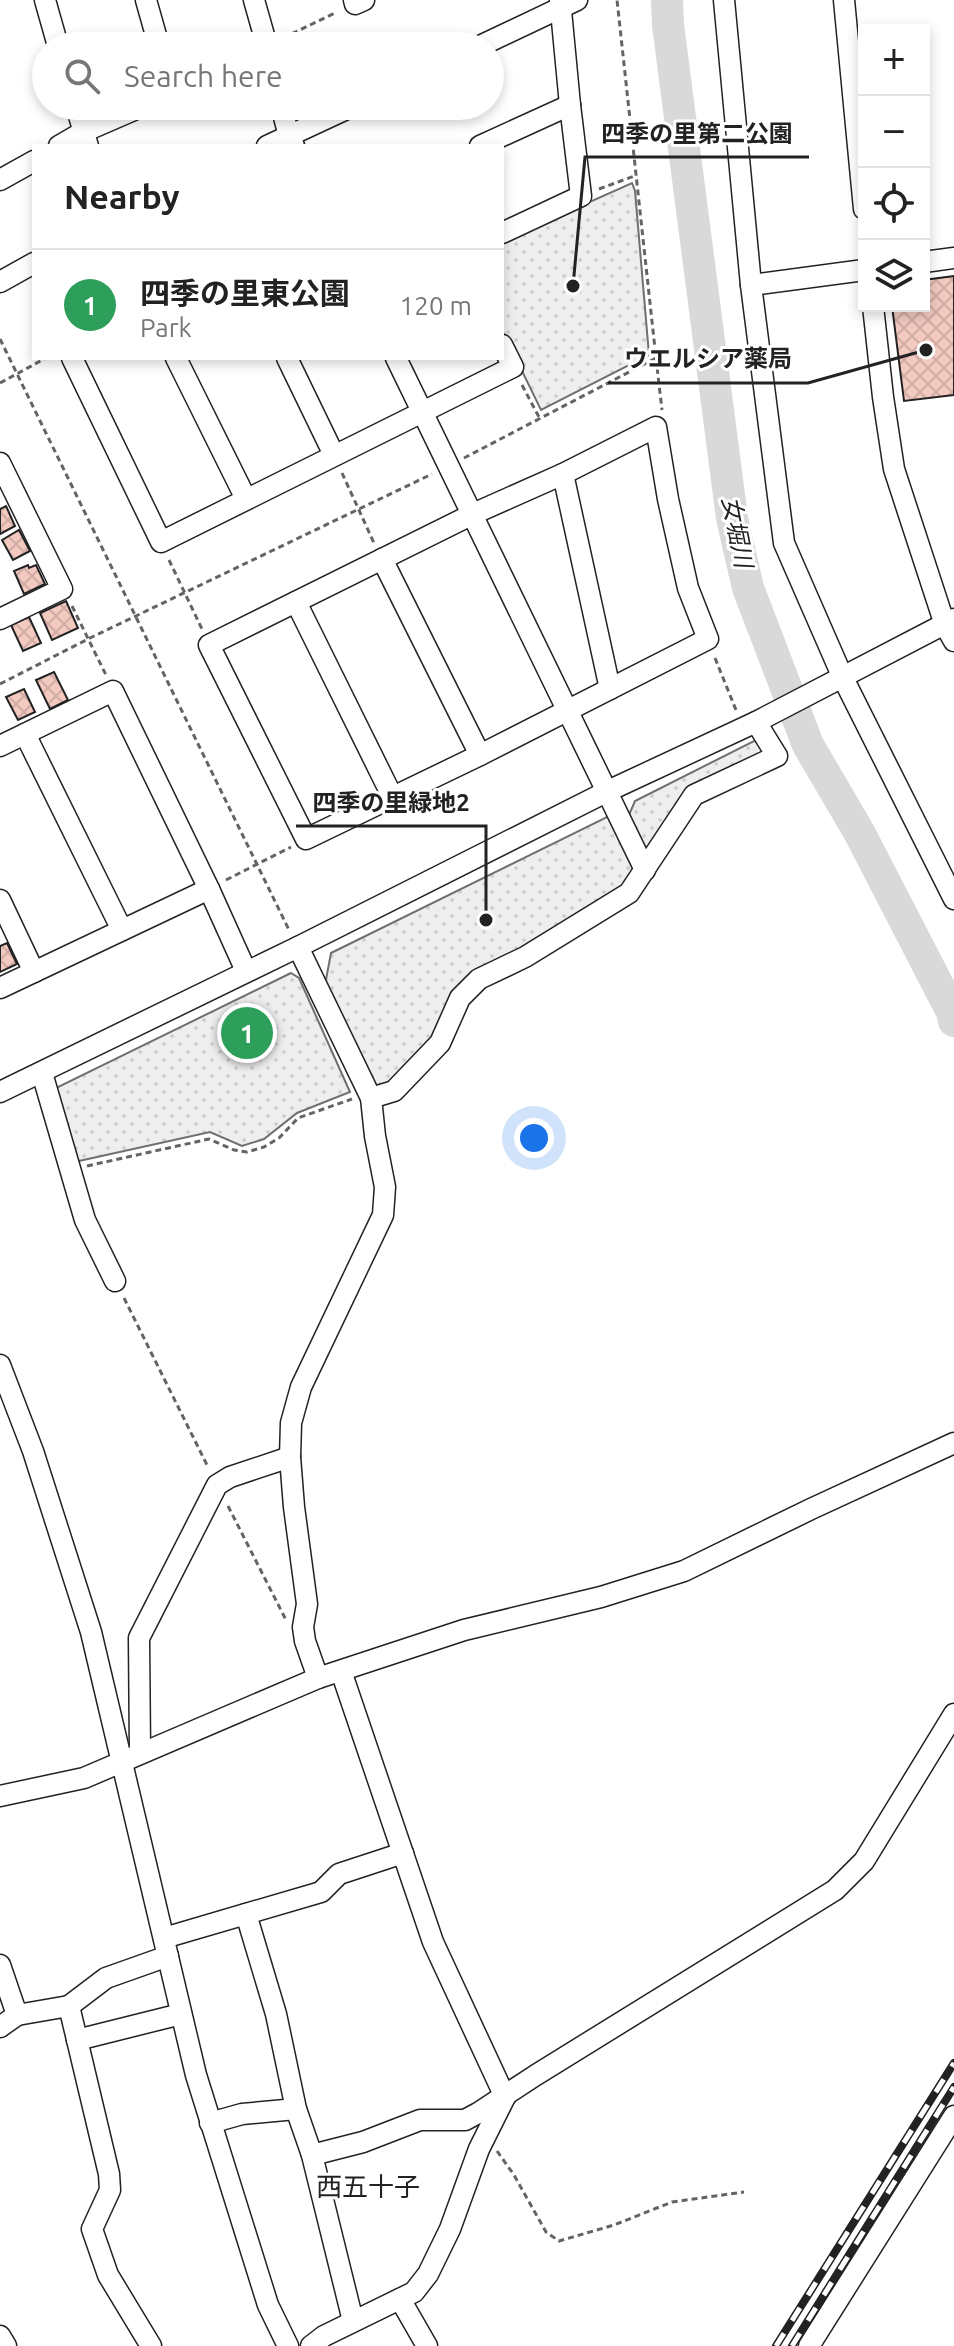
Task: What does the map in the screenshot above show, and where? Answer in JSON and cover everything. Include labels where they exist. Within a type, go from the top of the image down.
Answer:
[{"type":"street","points":[[45,0],[54,32]]},
{"type":"street","points":[[146,0],[155,32]]},
{"type":"street","points":[[254,0],[262,32]]},
{"type":"street","points":[[724,0],[751,285],[784,543],[843,678],[954,899]]},
{"type":"street","points":[[849,2],[861,168]]},
{"type":"street","points":[[504,34],[566,3],[570,105],[581,196],[504,232]]},
{"type":"street","points":[[484,144],[570,105]]},
{"type":"street","points":[[86,139],[119,120]]},
{"type":"street","points":[[285,120],[291,141],[328,120]]},
{"type":"street","points":[[0,180],[32,162]]},
{"type":"street","points":[[930,261],[954,258]]},
{"type":"street","points":[[0,282],[32,264]]},
{"type":"street","points":[[751,285],[858,271]]},
{"type":"street","points":[[0,1092],[608,791],[951,628],[894,469],[874,312]]},
{"type":"street","points":[[73,360],[161,542],[513,367],[504,349]]},
{"type":"street","points":[[177,360],[246,499]]},
{"type":"street","points":[[288,360],[334,455]]},
{"type":"street","points":[[397,360],[645,870]]},
{"type":"street","points":[[656,427],[688,588],[708,639],[306,839],[209,645],[473,514],[563,474],[656,427]]},
{"type":"street","points":[[0,463],[62,589],[0,619]]},
{"type":"street","points":[[563,474],[610,689]]},
{"type":"street","points":[[382,559],[480,755]]},
{"type":"street","points":[[296,602],[392,796]]},
{"type":"street","points":[[0,746],[113,691],[246,971]]},
{"type":"street","points":[[371,1098],[394,1091],[440,1043],[460,998],[479,979],[525,957],[629,893],[694,795],[777,756],[753,723]]},
{"type":"street","points":[[25,734],[122,930]]},
{"type":"street","points":[[0,988],[209,889]]},
{"type":"street","points":[[0,900],[34,972]]},
{"type":"street","points":[[298,947],[371,1098],[385,1187],[383,1215],[301,1387],[291,1423],[294,1507],[307,1604],[303,1627],[318,1678]]},
{"type":"street","points":[[42,1073],[85,1220],[115,1281]]},
{"type":"street","points":[[0,1365],[33,1451],[131,1756],[166,1947],[196,2075],[268,2305],[288,2346]]},
{"type":"street","points":[[0,1796],[84,1778],[318,1678],[464,1630],[601,1597],[684,1571],[954,1443]]},
{"type":"street","points":[[131,1756],[139,1638],[217,1485],[230,1477],[290,1457]]},
{"type":"street","points":[[341,1671],[433,1942],[505,2097]]},
{"type":"street","points":[[312,2155],[363,2142],[420,2120],[465,2120],[835,1890],[864,1861],[954,1714]]},
{"type":"street","points":[[0,1965],[8,2021],[69,2006],[106,1978],[166,1947],[246,1914],[321,1892],[339,1874],[403,1853]]},
{"type":"street","points":[[246,1914],[276,2014],[296,2109],[312,2155],[353,2321]]},
{"type":"street","points":[[69,2006],[109,2174],[110,2190],[92,2229],[108,2275],[151,2346]]},
{"type":"street","points":[[77,2040],[181,2014]]},
{"type":"street","points":[[311,2346],[324,2336],[414,2292],[428,2274],[450,2229],[482,2142],[505,2097]]},
{"type":"street","points":[[210,2123],[242,2114],[296,2109]]},
{"type":"street","points":[[809,2346],[954,2116]]},
{"type":"street","points":[[465,2120],[482,2142]]},
{"type":"street","points":[[400,2299],[427,2346]]},
{"type":"street","points":[[0,2336],[6,2346]]},
{"type":"path","points":[[617,0],[663,417],[656,427]]},
{"type":"path","points":[[295,32],[358,1]]},
{"type":"path","points":[[581,196],[637,175]]},
{"type":"path","points":[[0,339],[298,947]]},
{"type":"path","points":[[0,684],[449,466],[656,358]]},
{"type":"path","points":[[0,383],[42,360]]},
{"type":"path","points":[[513,367],[540,419]]},
{"type":"path","points":[[334,455],[382,559]]},
{"type":"path","points":[[161,542],[209,645]]},
{"type":"path","points":[[62,589],[90,638],[113,691]]},
{"type":"path","points":[[708,639],[753,723]]},
{"type":"path","points":[[209,889],[306,839]]},
{"type":"path","points":[[71,1170],[209,1139],[247,1152],[279,1138],[298,1118],[355,1098],[371,1098]]},
{"type":"path","points":[[115,1281],[288,1624],[303,1627]]},
{"type":"path","points":[[482,2142],[514,2175],[546,2232],[559,2241],[614,2225],[672,2202],[744,2192]]},
{"type":"shaded area","points":[[632,183],[649,355],[541,410],[504,334],[504,240]]},
{"type":"shaded area","points":[[760,738],[769,753],[687,794],[657,846],[645,849],[629,815],[635,801]]},
{"type":"shaded area","points":[[611,815],[637,869],[627,887],[515,956],[478,970],[435,1039],[391,1084],[375,1087],[325,985],[331,953]]},
{"type":"shaded area","points":[[291,973],[299,978],[350,1092],[297,1113],[264,1139],[242,1146],[210,1132],[79,1161],[71,1160],[53,1092],[58,1087]]},
{"type":"building","points":[[954,276],[954,395],[904,401],[893,312],[930,312],[930,279]]},
{"type":"building","points":[[6,506],[15,526],[0,534],[0,509]]},
{"type":"building","points":[[19,530],[30,551],[13,560],[2,540]]},
{"type":"building","points":[[28,565],[29,568],[36,565],[45,584],[24,594],[14,571]]},
{"type":"building","points":[[66,601],[78,628],[52,640],[40,613]]},
{"type":"building","points":[[29,617],[41,643],[23,651],[11,625]]},
{"type":"building","points":[[54,672],[68,700],[50,709],[36,680]]},
{"type":"building","points":[[24,689],[35,712],[18,720],[6,697]]},
{"type":"building","points":[[7,943],[17,964],[0,972],[0,946]]},
{"type":"waterway","name":"女堀川","points":[[667,0],[732,518],[748,588],[808,745],[859,832],[954,1021]]},
{"type":"railway","points":[[776,2346],[954,2063]]},
{"type":"railway","points":[[792,2346],[954,2087]]},
{"type":"place","name":"四季の里第二公園","points":[[573,286]]},
{"type":"place","name":"ウエルシア薬局","points":[[926,350]]},
{"type":"place","name":"四季の里緑地2","points":[[486,920]]},
{"type":"place","name":"四季の里東公園","points":[[247,1033]]},
{"type":"district","name":"西五十子","points":[[368,2187]]}]
